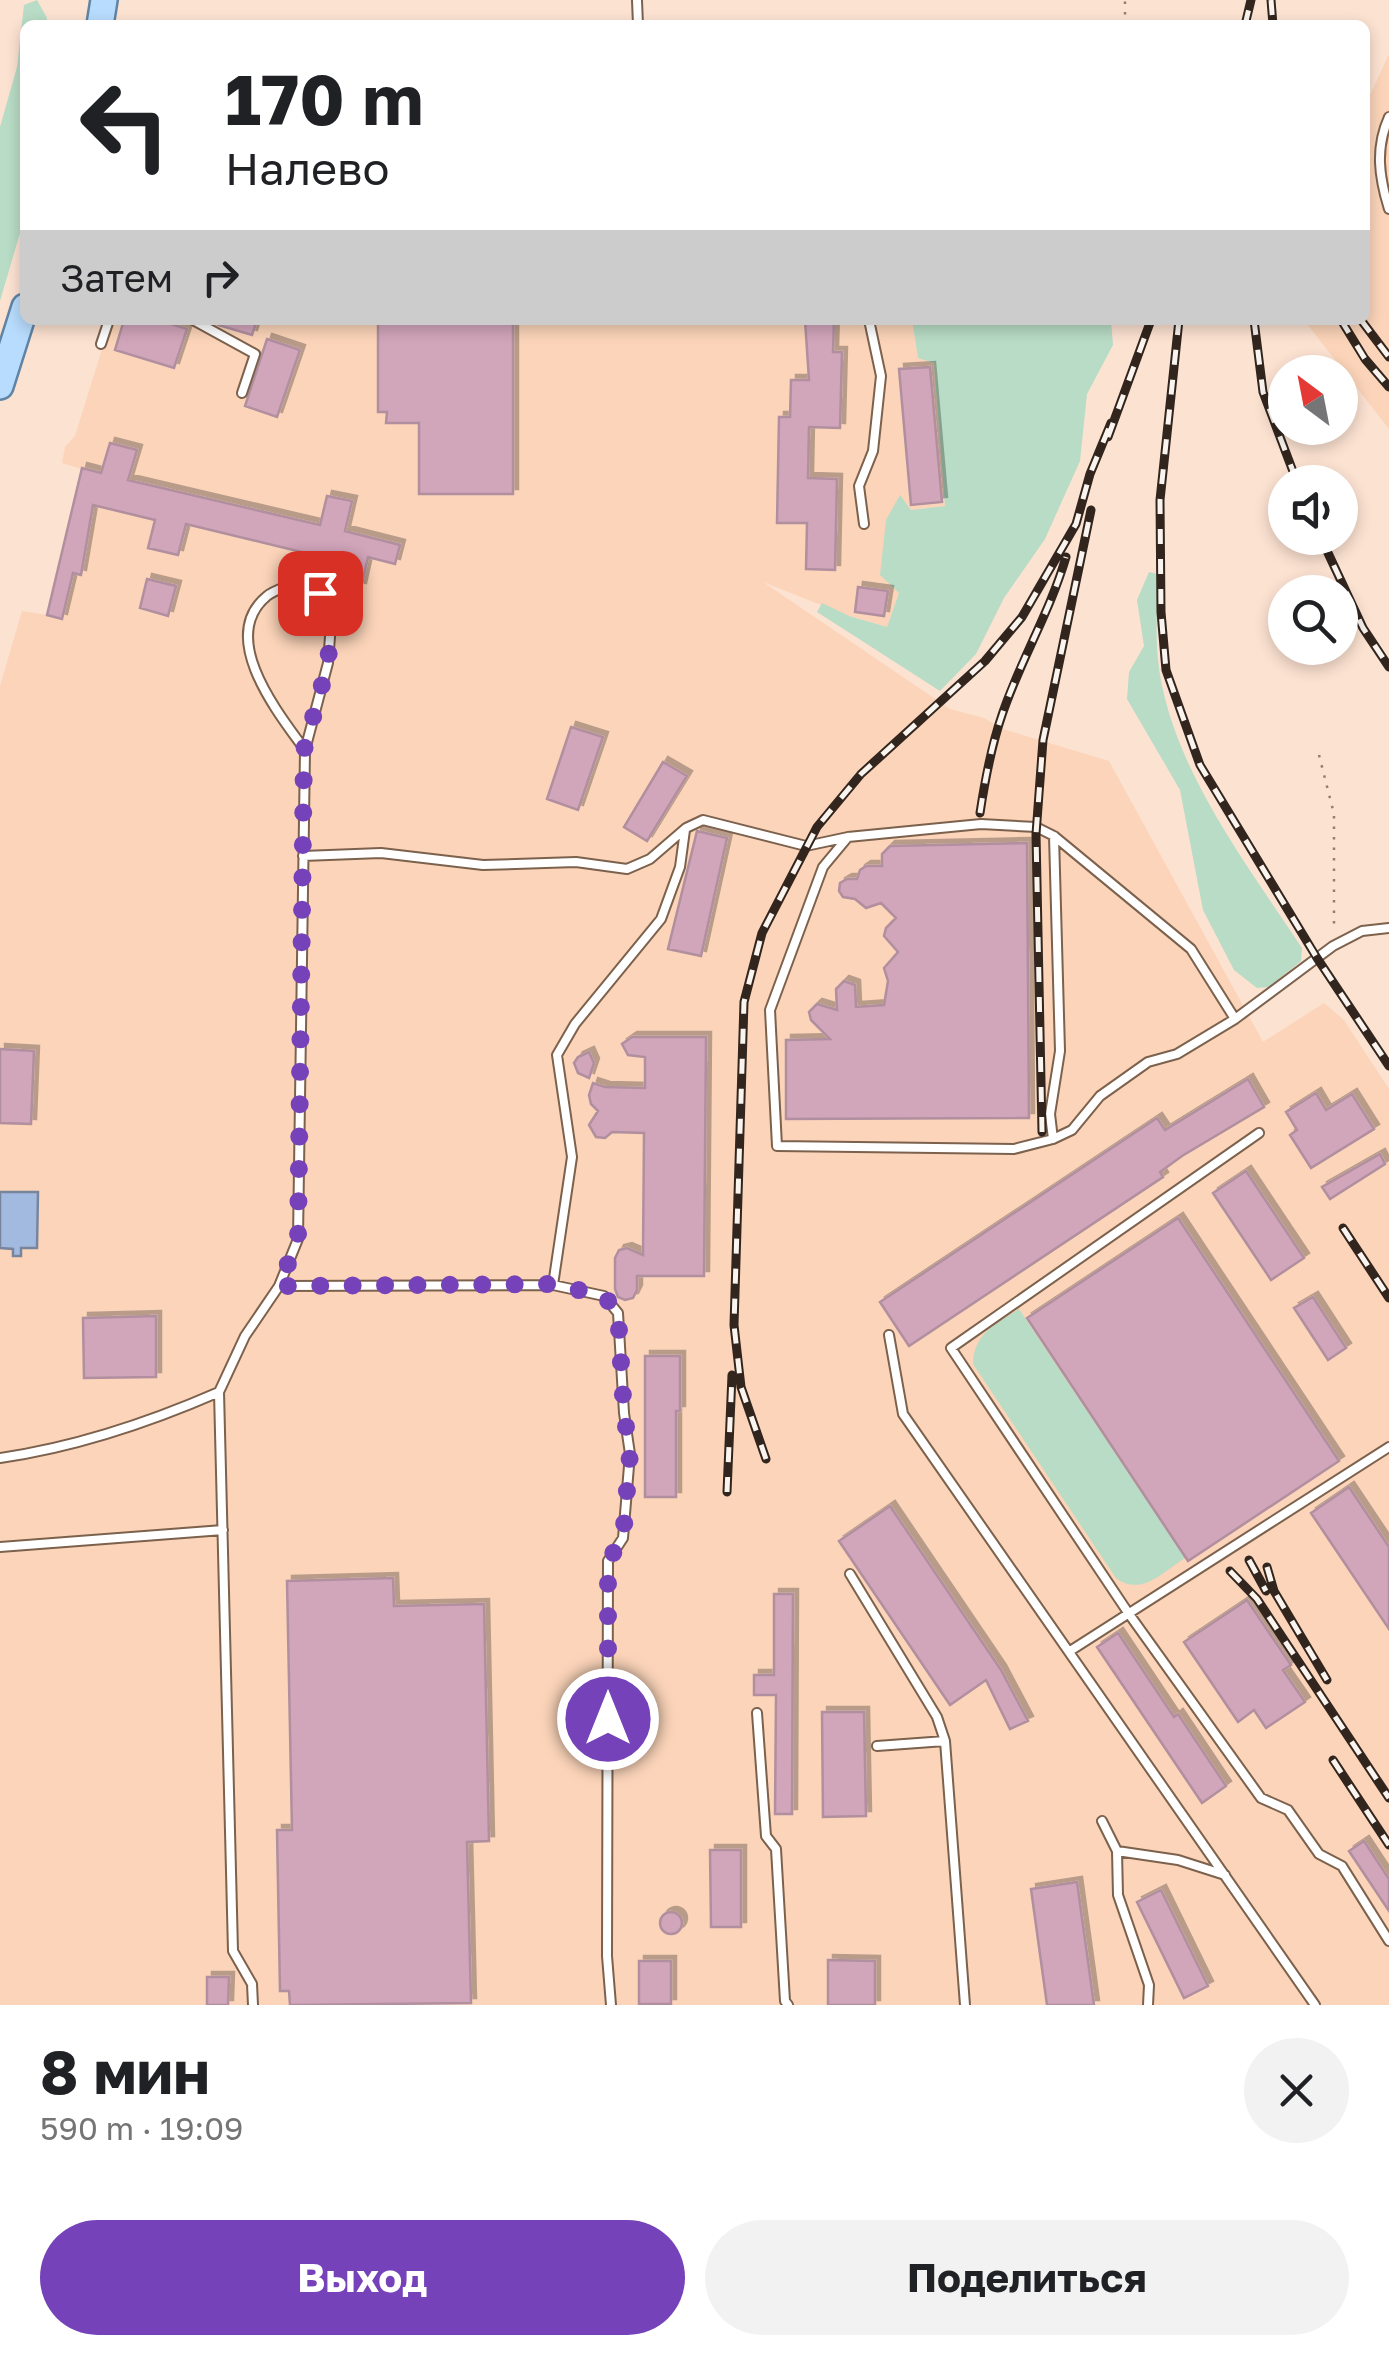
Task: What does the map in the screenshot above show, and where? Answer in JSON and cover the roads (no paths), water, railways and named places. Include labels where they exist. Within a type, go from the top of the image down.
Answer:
[{"type":"main road","points":[[0,386],[20,323]]},
{"type":"lane","points":[[1389,117],[1378,160],[1389,209]]},
{"type":"lane","points":[[101,344],[107,325]]},
{"type":"lane","points":[[201,325],[255,354],[242,393]]},
{"type":"lane","points":[[864,524],[858,486],[873,451],[881,376],[870,325]]},
{"type":"lane","points":[[253,2005],[252,1984],[233,1951],[220,1392],[245,1336],[279,1286],[298,1239],[304,750],[328,663],[332,610],[320,593],[295,582],[266,596],[251,618],[246,640],[251,660],[275,708],[304,750]]},
{"type":"lane","points":[[303,856],[381,852],[483,865],[576,862],[627,869],[650,859],[686,828],[703,820],[806,846],[848,837],[981,824],[1036,826],[1054,836],[1191,949],[1235,1019]]},
{"type":"lane","points":[[553,1284],[572,1157],[557,1056],[575,1024],[661,919],[680,867],[686,828]]},
{"type":"lane","points":[[1053,1139],[1050,1114],[1060,1052],[1054,836]]},
{"type":"lane","points":[[848,837],[823,867],[770,1010],[777,1146],[1014,1149],[1053,1139],[1072,1130],[1100,1096],[1148,1062],[1177,1054],[1235,1019],[1333,946],[1362,931],[1389,928]]},
{"type":"lane","points":[[1259,1134],[951,1348],[1129,1614],[1260,1798],[1288,1810],[1319,1854],[1342,1866],[1389,1941]]},
{"type":"lane","points":[[279,1286],[553,1284],[604,1296],[618,1313],[630,1454],[623,1538],[608,1561],[610,2005]]},
{"type":"lane","points":[[889,1335],[903,1414],[1315,2005]]},
{"type":"lane","points":[[0,1458],[54,1450],[148,1422],[220,1392]]},
{"type":"lane","points":[[1070,1651],[1389,1447]]},
{"type":"lane","points":[[0,1547],[223,1530]]},
{"type":"lane","points":[[850,1574],[937,1718],[945,1740],[965,2005]]},
{"type":"lane","points":[[758,1712],[766,1836],[776,1849],[788,2005]]},
{"type":"lane","points":[[876,1746],[945,1740]]},
{"type":"lane","points":[[1102,1821],[1116,1851],[1118,1895],[1149,1985],[1148,2005]]},
{"type":"lane","points":[[1116,1851],[1178,1860],[1225,1875]]},
{"type":"water","points":[[0,1192],[38,1192],[37,1248],[21,1248],[21,1256],[13,1256],[13,1249],[0,1248]]},
{"type":"railway","points":[[1246,20],[1251,0]]},
{"type":"railway","points":[[1271,0],[1273,20]]},
{"type":"railway","points":[[1108,437],[1149,325]]},
{"type":"railway","points":[[1178,325],[1160,500],[1166,670],[1200,765],[1317,958],[1389,1066]]},
{"type":"railway","points":[[1255,325],[1263,392],[1291,465]]},
{"type":"railway","points":[[1344,325],[1365,359],[1389,387]]},
{"type":"railway","points":[[1365,325],[1389,357]]},
{"type":"railway","points":[[766,1459],[741,1387],[734,1325],[744,1002],[762,933],[817,827],[861,774],[985,661],[1022,617],[1076,524],[1090,474],[1111,423]]},
{"type":"railway","points":[[1042,1132],[1036,834],[1043,740],[1091,510]]},
{"type":"railway","points":[[1329,555],[1363,628],[1389,667]]},
{"type":"railway","points":[[980,813],[1002,715],[1066,557]]},
{"type":"railway","points":[[1343,1228],[1389,1298]]},
{"type":"railway","points":[[727,1492],[732,1375]]},
{"type":"railway","points":[[1249,1560],[1266,1591]]},
{"type":"railway","points":[[1267,1567],[1274,1591],[1327,1680]]},
{"type":"railway","points":[[1230,1571],[1257,1599],[1389,1798]]},
{"type":"railway","points":[[1333,1760],[1389,1845]]}]
